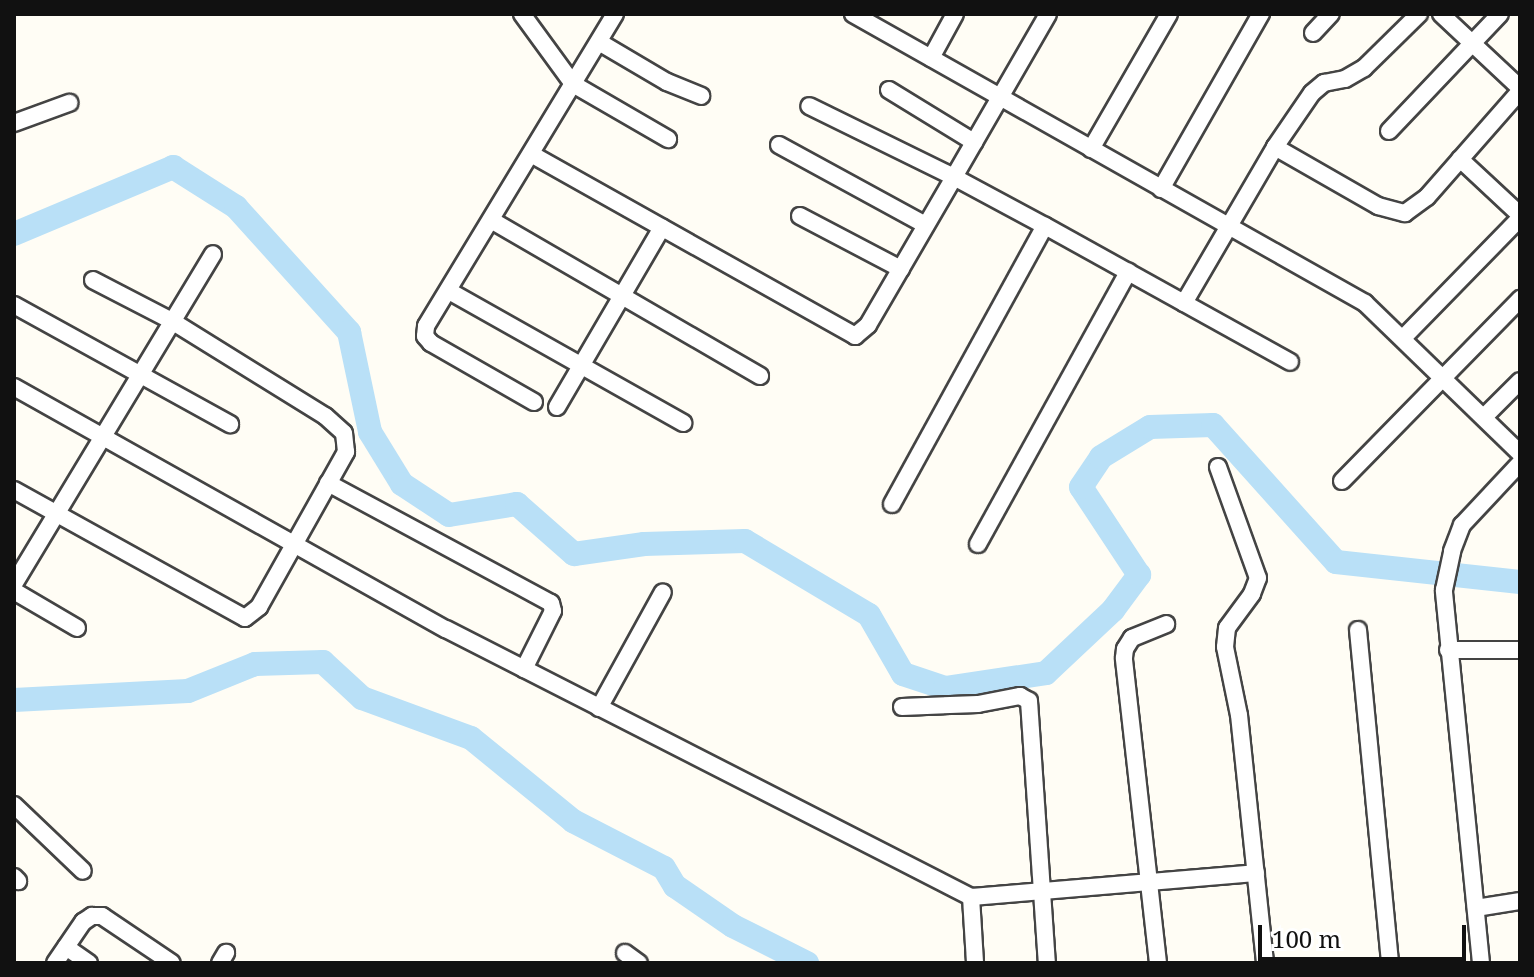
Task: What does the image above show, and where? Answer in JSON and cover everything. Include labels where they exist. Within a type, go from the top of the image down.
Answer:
[{"type":"street","points":[[522,14],[573,84],[668,139]]},
{"type":"street","points":[[534,402],[425,336],[426,326],[615,14]]},
{"type":"street","points":[[931,58],[955,14]]},
{"type":"street","points":[[531,154],[851,336],[864,331],[1048,14]]},
{"type":"street","points":[[1091,149],[1169,14]]},
{"type":"street","points":[[1161,189],[1261,14]]},
{"type":"street","points":[[1313,33],[1331,14]]},
{"type":"street","points":[[1184,303],[1275,147],[1318,87],[1345,79],[1364,68],[1419,14]]},
{"type":"street","points":[[1275,147],[1378,206],[1405,213],[1427,197],[1520,89],[1441,14]]},
{"type":"street","points":[[1389,131],[1500,14]]},
{"type":"street","points":[[860,16],[1365,303],[1404,337],[1520,453]]},
{"type":"street","points":[[599,42],[667,82],[701,96]]},
{"type":"street","points":[[889,90],[974,142]]},
{"type":"street","points":[[14,123],[69,103]]},
{"type":"street","points":[[809,106],[954,177],[1290,362]]},
{"type":"street","points":[[779,145],[926,225]]},
{"type":"street","points":[[1404,337],[1520,217],[1460,159]]},
{"type":"street","points":[[800,216],[901,269]]},
{"type":"street","points":[[491,220],[760,376]]},
{"type":"street","points":[[892,504],[1045,226]]},
{"type":"street","points":[[557,407],[662,227]]},
{"type":"street","points":[[77,628],[14,586],[213,254]]},
{"type":"street","points":[[978,544],[1128,272]]},
{"type":"street","points":[[14,490],[245,618],[259,607],[346,452],[344,433],[325,416],[172,321],[93,280]]},
{"type":"street","points":[[449,291],[683,423]]},
{"type":"street","points":[[1342,481],[1520,299]]},
{"type":"street","points":[[14,305],[230,424]]},
{"type":"street","points":[[1485,416],[1520,381]]},
{"type":"street","points":[[14,387],[524,669],[971,897],[1256,873]]},
{"type":"street","points":[[1481,963],[1444,590],[1452,551],[1462,525],[1520,463]]},
{"type":"street","points":[[1218,467],[1258,578],[1252,594],[1227,628],[1225,647],[1239,715],[1265,963]]},
{"type":"street","points":[[328,483],[551,603],[553,611],[524,669]]},
{"type":"street","points":[[599,708],[663,592]]},
{"type":"street","points":[[1158,963],[1125,649],[1140,633],[1166,624]]},
{"type":"street","points":[[1358,630],[1390,963]]},
{"type":"street","points":[[1448,650],[1520,650]]},
{"type":"street","points":[[902,707],[978,704],[1020,696],[1029,701],[1047,963]]},
{"type":"street","points":[[14,805],[83,871]]},
{"type":"street","points":[[971,897],[975,963]]},
{"type":"street","points":[[1476,908],[1520,901]]},
{"type":"street","points":[[55,963],[83,922],[92,916],[102,916],[172,963]]},
{"type":"street","points":[[66,947],[89,963]]},
{"type":"street","points":[[625,953],[639,963]]},
{"type":"waterway","points":[[14,234],[173,167],[236,207],[349,332],[370,432],[402,484],[449,515],[517,504],[574,554],[644,544],[745,541],[869,615],[903,674],[945,688],[1046,673],[1113,610],[1139,575],[1081,487],[1101,457],[1150,427],[1213,425],[1336,562],[1520,582]]},
{"type":"waterway","points":[[14,700],[188,691],[255,664],[323,662],[362,698],[471,738],[573,821],[664,868],[675,886],[733,926],[807,963]]}]
